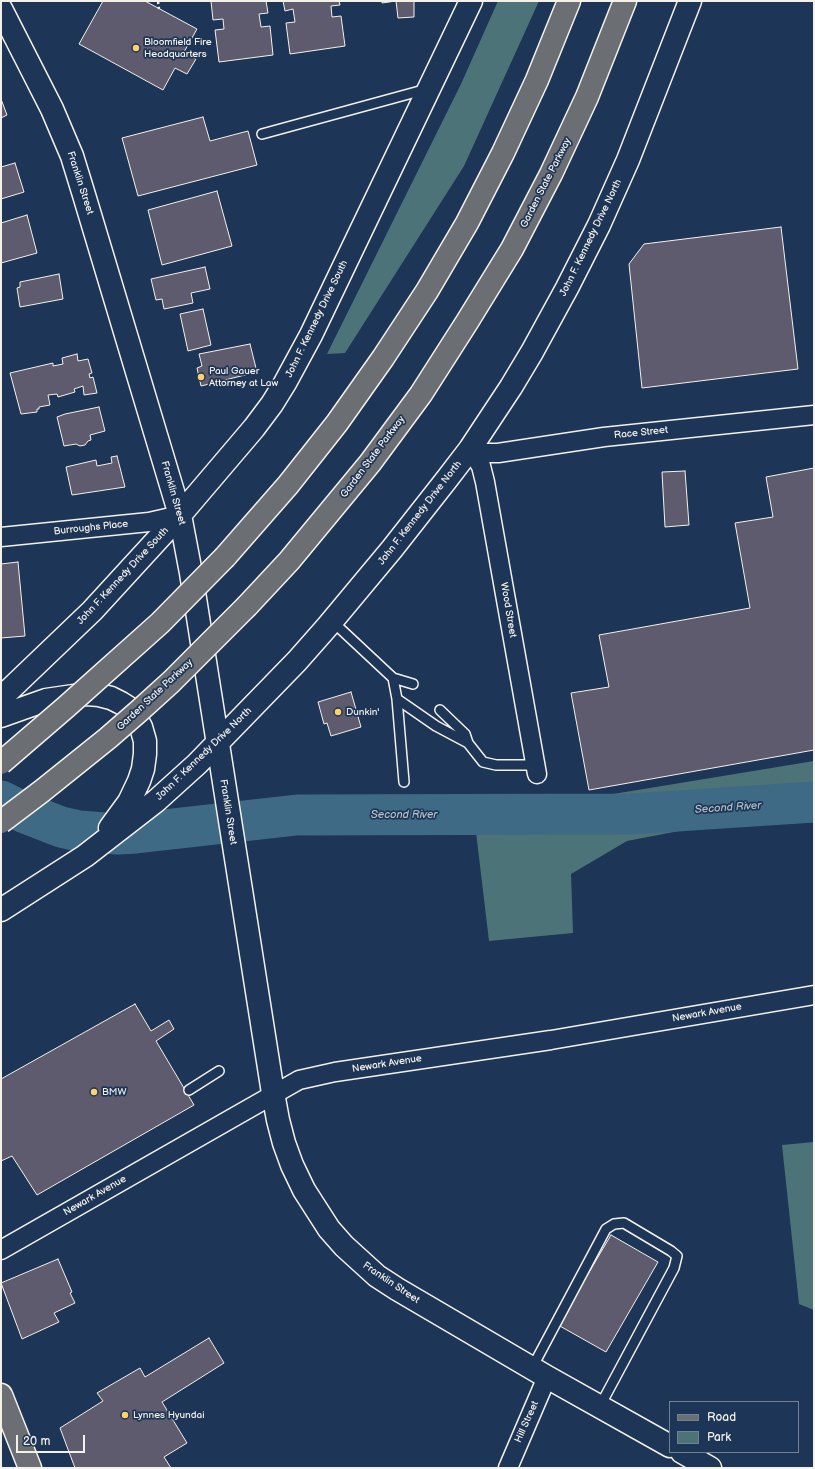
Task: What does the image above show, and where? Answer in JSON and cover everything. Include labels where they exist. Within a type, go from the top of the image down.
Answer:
[{"type":"main road","name":"John F. Kennedy Drive South","points":[[1,698],[92,611],[180,515],[254,428],[272,404],[311,335],[471,1]]},
{"type":"main road","points":[[1,763],[72,703],[160,623],[225,557],[288,485],[337,423],[383,358],[427,291],[467,223],[503,153],[537,80],[569,1]]},
{"type":"main road","name":"Garden State Parkway","points":[[1,822],[42,792],[134,716],[171,682],[290,561],[370,462],[421,394],[468,322],[512,249],[554,168],[587,97],[625,1]]},
{"type":"main road","name":"John F. Kennedy Drive North","points":[[1,910],[85,856],[156,801],[217,744],[332,621],[402,537],[470,449],[532,352],[567,288],[598,225],[628,160],[690,1]]},
{"type":"main road","name":"Franklin Street","points":[[1,9],[52,109],[72,156],[180,515],[273,1093],[280,1128],[292,1165],[304,1190],[329,1229],[344,1246],[377,1276],[540,1372],[669,1445]]},
{"type":"main road","points":[[1,716],[46,700],[87,694],[99,695],[121,703],[129,708],[136,718],[141,727],[145,754],[139,781],[129,802],[120,816],[85,856]]},
{"type":"main road","points":[[1,1395],[30,1468]]},
{"type":"main road","points":[[684,1453],[710,1468]]},
{"type":"street","name":"Race Street","points":[[470,449],[480,453],[498,453],[604,437],[814,415]]},
{"type":"street","name":"Wood Street","points":[[470,449],[481,466],[485,482],[536,770]]},
{"type":"street","name":"Burroughs Place","points":[[1,537],[143,523],[180,515]]},
{"type":"street","name":"Newark Avenue","points":[[1,1250],[273,1093],[299,1080],[335,1072],[558,1039],[814,995]]},
{"type":"street","name":"Hill Street","points":[[508,1468],[540,1372]]},
{"type":"lane","points":[[262,134],[429,88]]},
{"type":"lane","points":[[332,621],[392,678],[413,684]]},
{"type":"lane","points":[[392,678],[397,699],[404,782]]},
{"type":"lane","points":[[397,699],[436,726],[468,743]]},
{"type":"lane","points":[[440,710],[465,734],[468,743],[483,762],[536,770]]},
{"type":"lane","points":[[188,1090],[219,1071]]},
{"type":"lane","points":[[540,1372],[606,1229],[614,1224],[624,1223],[672,1251],[677,1256],[674,1268],[600,1406]]},
{"type":"path","points":[[158,1],[159,9]]},
{"type":"green space","points":[[498,1],[539,1],[464,166],[345,353],[327,354],[461,84]]},
{"type":"green space","points":[[814,761],[814,805],[627,841],[571,874],[573,933],[489,941],[476,832],[601,796]]},
{"type":"green space","points":[[814,1142],[814,1310],[799,1304],[782,1145]]},
{"type":"building","name":"Bloomfield Fire Headquarters","points":[[103,1],[145,1],[197,29],[184,52],[196,59],[187,74],[175,68],[163,90],[79,44]]},
{"type":"building","points":[[211,1],[266,1],[268,13],[259,14],[261,27],[270,26],[273,55],[219,62],[215,30],[224,29],[223,19],[213,20]]},
{"type":"building","points":[[283,1],[339,1],[340,5],[331,6],[332,17],[341,16],[345,46],[290,54],[286,23],[295,22],[293,9],[285,11]]},
{"type":"building","points":[[382,1],[396,1],[382,3]]},
{"type":"building","points":[[396,1],[414,1],[414,17],[398,18]]},
{"type":"building","points":[[1,99],[7,115],[1,118]]},
{"type":"building","points":[[203,117],[210,141],[248,131],[257,165],[138,196],[122,138]]},
{"type":"building","points":[[15,163],[24,192],[1,199],[1,167]]},
{"type":"building","points":[[217,191],[232,246],[162,265],[148,210]]},
{"type":"building","points":[[27,215],[37,253],[1,263],[1,223]]},
{"type":"building","points":[[781,227],[798,369],[642,388],[629,264],[644,244]]},
{"type":"building","points":[[205,267],[210,289],[191,293],[193,303],[164,309],[162,299],[156,300],[151,279]]},
{"type":"building","points":[[59,274],[63,299],[20,307],[17,288],[20,287],[20,282]]},
{"type":"building","points":[[203,309],[211,345],[188,351],[180,314]]},
{"type":"building","points":[[250,344],[257,372],[201,386],[197,368],[202,366],[199,354]]},
{"type":"building","points":[[77,354],[78,361],[88,359],[92,373],[89,374],[90,378],[93,377],[97,393],[84,395],[83,386],[74,389],[75,392],[58,397],[57,394],[48,395],[50,405],[39,407],[37,412],[21,414],[10,373],[53,363],[53,366],[63,364],[62,358]]},
{"type":"building","points":[[99,407],[105,431],[90,435],[91,440],[85,445],[80,446],[76,444],[64,446],[57,417]]},
{"type":"building","points":[[117,456],[125,487],[72,495],[66,467],[96,460],[97,466],[112,463],[111,457]]},
{"type":"building","points":[[814,468],[814,750],[589,790],[571,693],[609,687],[599,635],[750,608],[735,523],[773,517],[766,477]]},
{"type":"building","points":[[685,471],[689,525],[665,527],[662,472]]},
{"type":"building","points":[[18,562],[25,636],[1,638],[1,564]]},
{"type":"building","name":"Dunkin'","points":[[351,692],[361,727],[331,736],[327,723],[324,724],[318,702]]},
{"type":"building","name":"BMW","points":[[135,1004],[151,1031],[169,1020],[174,1029],[156,1041],[194,1105],[37,1195],[12,1156],[1,1161],[1,1079]]},
{"type":"building","points":[[611,1235],[658,1262],[606,1352],[558,1325]]},
{"type":"building","points":[[58,1259],[75,1303],[54,1313],[59,1322],[22,1339],[1,1283]]},
{"type":"building","name":"Lynnes Hyundai","points":[[209,1338],[224,1363],[162,1402],[187,1443],[164,1457],[171,1468],[75,1468],[60,1428],[103,1401],[97,1393],[140,1368],[145,1377]]},
{"type":"waterway","name":"Second River","points":[[1,801],[25,813],[61,827],[79,831],[118,834],[297,815],[631,814],[814,802]]},
{"type":"place","name":"Bloomfield Fire Headquarters","points":[[136,48]]},
{"type":"place","name":"Paul Gauer Attorney at Law","points":[[201,377]]},
{"type":"place","name":"Dunkin'","points":[[338,712]]},
{"type":"place","name":"BMW","points":[[94,1092]]},
{"type":"place","name":"Lynnes Hyundai","points":[[125,1415]]}]
